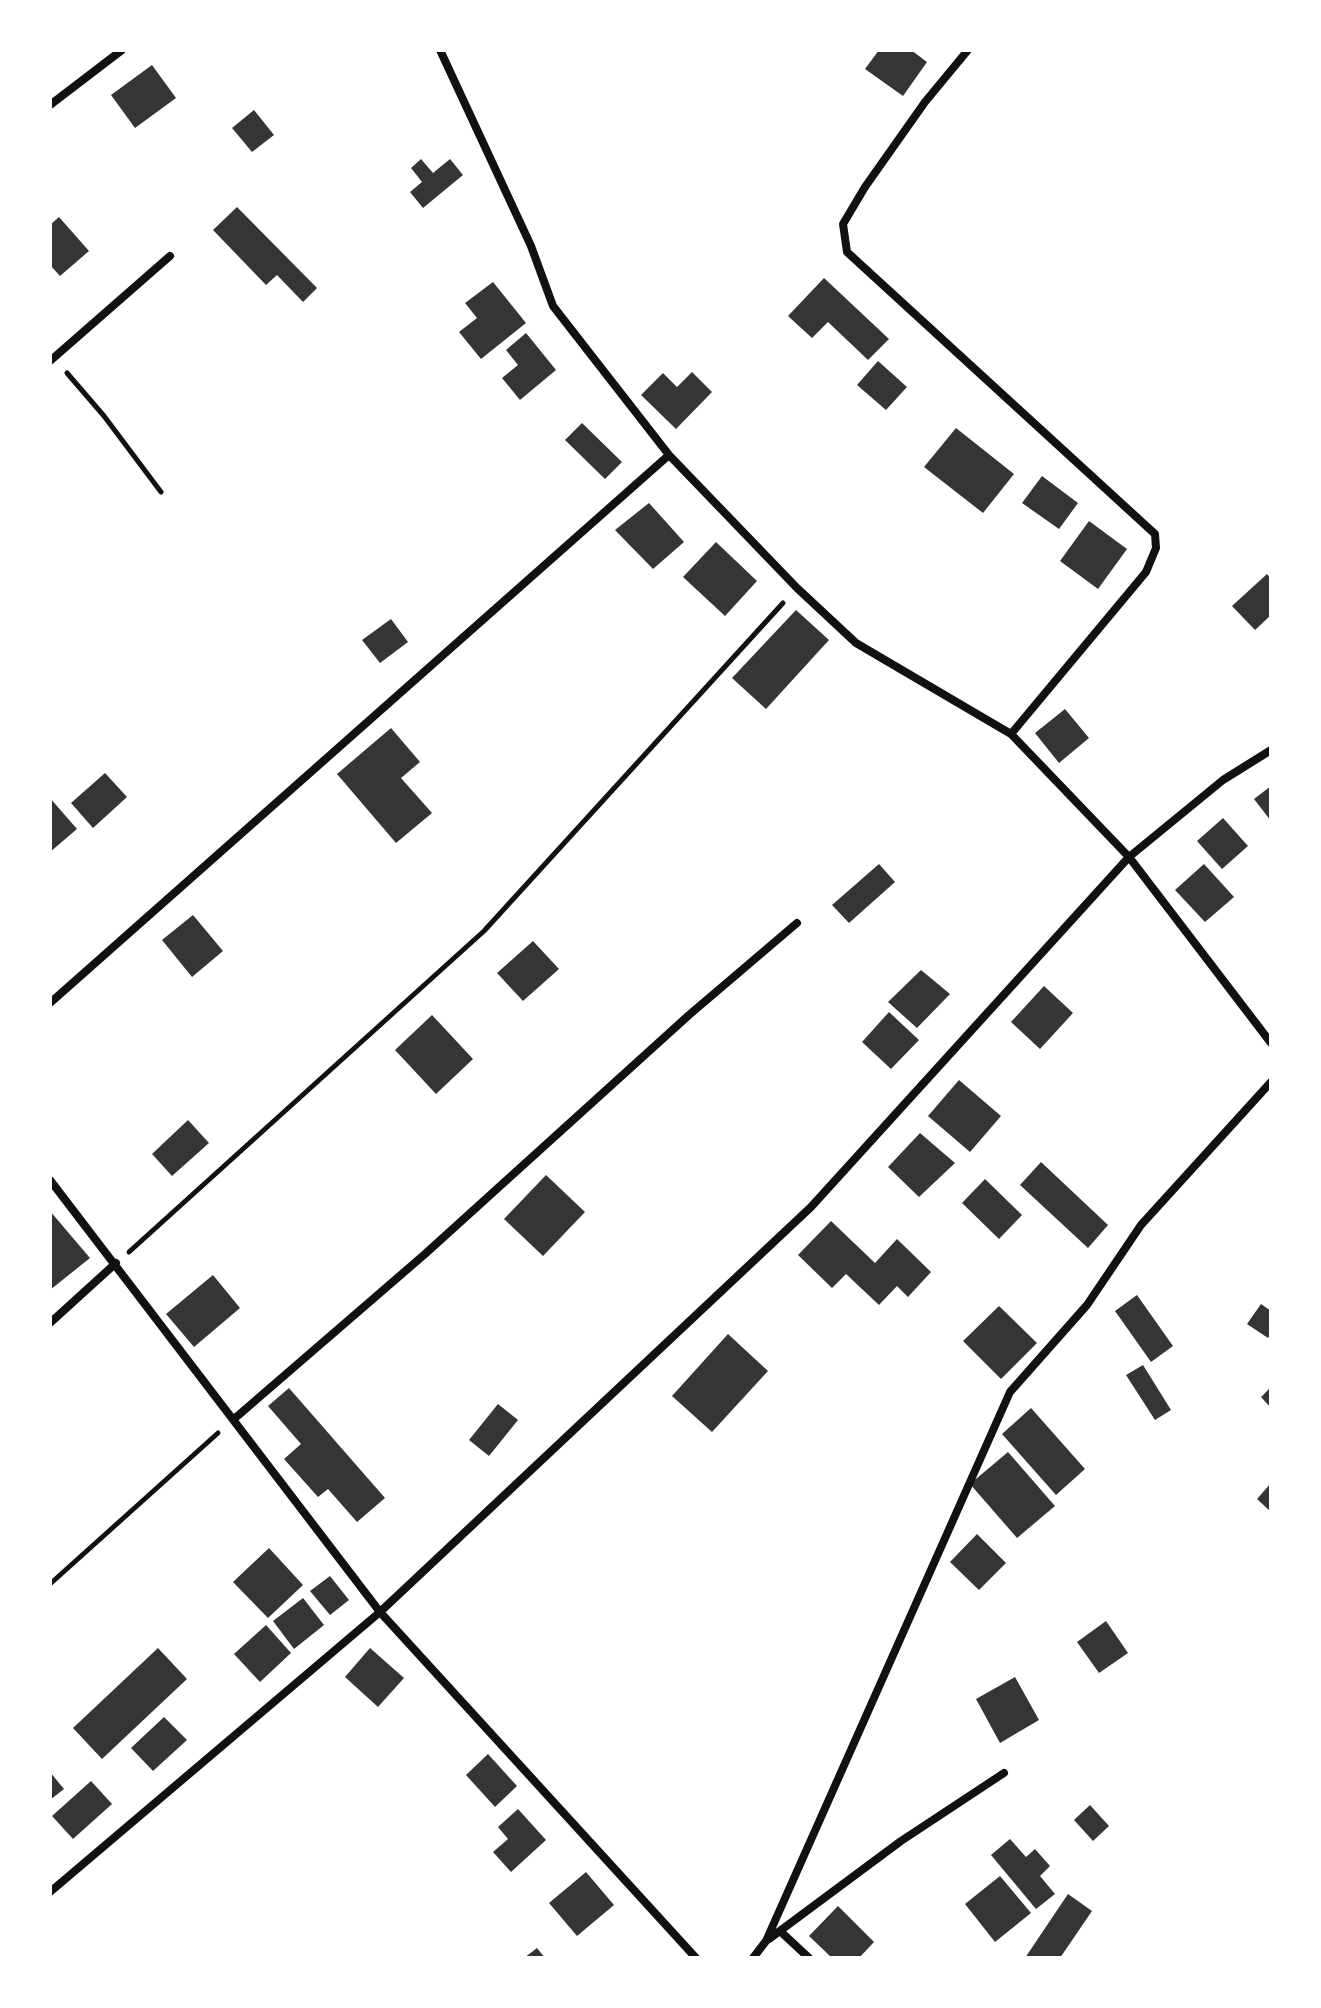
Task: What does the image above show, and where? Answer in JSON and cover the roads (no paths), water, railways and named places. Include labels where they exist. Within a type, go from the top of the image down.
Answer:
[{"type":"street","points":[[50,105],[122,50]]},
{"type":"street","points":[[440,50],[531,246],[553,306],[669,455],[797,588],[856,643],[1011,734],[1129,857],[1271,1043]]},
{"type":"street","points":[[968,50],[925,102],[865,187],[843,224],[847,252],[1155,534],[1156,548],[1146,572],[1011,734]]},
{"type":"street","points":[[52,359],[170,256]]},
{"type":"street","points":[[50,1003],[669,455]]},
{"type":"street","points":[[50,1892],[380,1612],[811,1207],[1129,857],[1223,780],[1271,750]]},
{"type":"street","points":[[234,1419],[425,1254],[689,1015],[797,923]]},
{"type":"street","points":[[753,1958],[766,1941],[1010,1392],[1087,1305],[1141,1225],[1271,1082]]},
{"type":"street","points":[[50,1180],[380,1612],[696,1958]]},
{"type":"street","points":[[50,1323],[116,1263]]},
{"type":"street","points":[[766,1941],[901,1841],[1004,1773]]},
{"type":"street","points":[[780,1931],[809,1958]]}]
